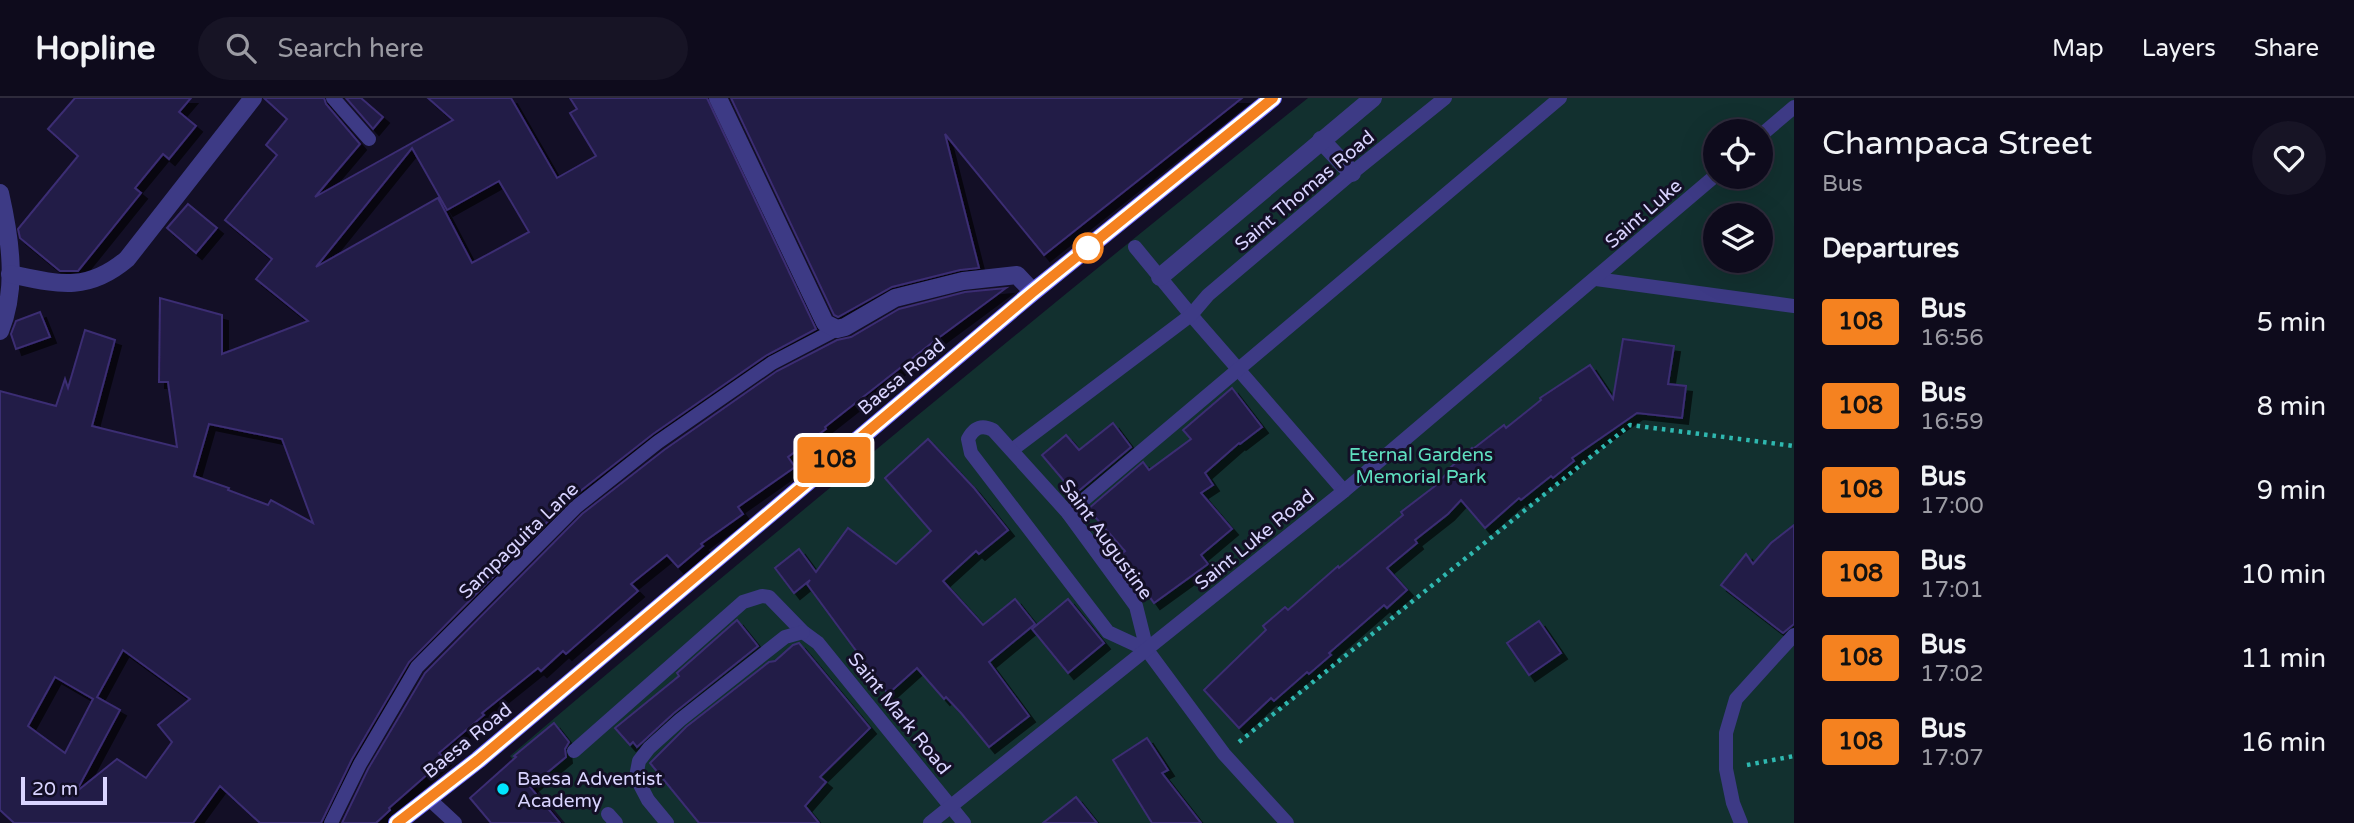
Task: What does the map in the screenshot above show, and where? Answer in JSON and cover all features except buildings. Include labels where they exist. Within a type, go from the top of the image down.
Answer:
[{"type":"main road","name":"Baesa Road","points":[[397,823],[478,760],[1033,292],[1273,98]]},
{"type":"street","points":[[10,274],[60,284],[85,283],[111,273],[127,259],[253,98]]},
{"type":"street","points":[[718,98],[825,323],[837,329],[845,327],[895,298],[963,281],[1017,275],[1033,292]]},
{"type":"street","points":[[1160,277],[1373,98]]},
{"type":"street","points":[[1321,140],[1352,173]]},
{"type":"street","points":[[0,193],[10,246],[6,316],[0,331]]},
{"type":"lane","points":[[333,98],[369,139]]},
{"type":"lane","name":"Saint Thomas Road","points":[[1012,450],[1191,315],[1209,295],[1445,98]]},
{"type":"lane","points":[[1068,513],[1560,98]]},
{"type":"lane","points":[[1773,125],[1794,107]]},
{"type":"lane","name":"Saint Luke","points":[[1596,279],[1703,186]]},
{"type":"lane","points":[[1135,247],[1344,491]]},
{"type":"lane","points":[[1596,279],[1794,306]]},
{"type":"lane","name":"Saint Luke Road","points":[[930,823],[1344,491],[1596,279]]},
{"type":"lane","name":"Sampaguita Lane","points":[[331,823],[360,764],[417,667],[576,507],[658,442],[772,363],[837,329]]},
{"type":"lane","name":"Saint Augustine","points":[[985,426],[993,430],[1068,513],[1136,606],[1147,650],[1108,632],[971,453],[968,439],[978,428],[985,426]]},
{"type":"lane","name":"Saint Mark Road","points":[[574,751],[743,603],[762,596],[769,597],[803,632],[818,643],[964,823]]},
{"type":"lane","points":[[667,823],[648,800],[636,777],[639,761],[649,748],[680,720],[774,645],[785,637],[803,632]]},
{"type":"lane","points":[[1741,823],[1733,803],[1726,769],[1727,733],[1736,699],[1794,635]]},
{"type":"lane","points":[[1147,650],[1224,754],[1287,823]]},
{"type":"lane","points":[[428,798],[454,823]]},
{"type":"path","points":[[1224,754],[1630,425],[1794,446]]},
{"type":"path","points":[[1726,769],[1794,756]]},
{"type":"green space","name":"Eternal Gardens Memorial Park","points":[[1308,98],[1794,98],[1794,823],[565,823],[510,756],[1007,342]]},
{"type":"bus line","name":"108","points":[[397,823],[478,760],[1033,292],[1273,98]]},
{"type":"place","name":"Baesa Adventist Academy","points":[[503,789]]}]
